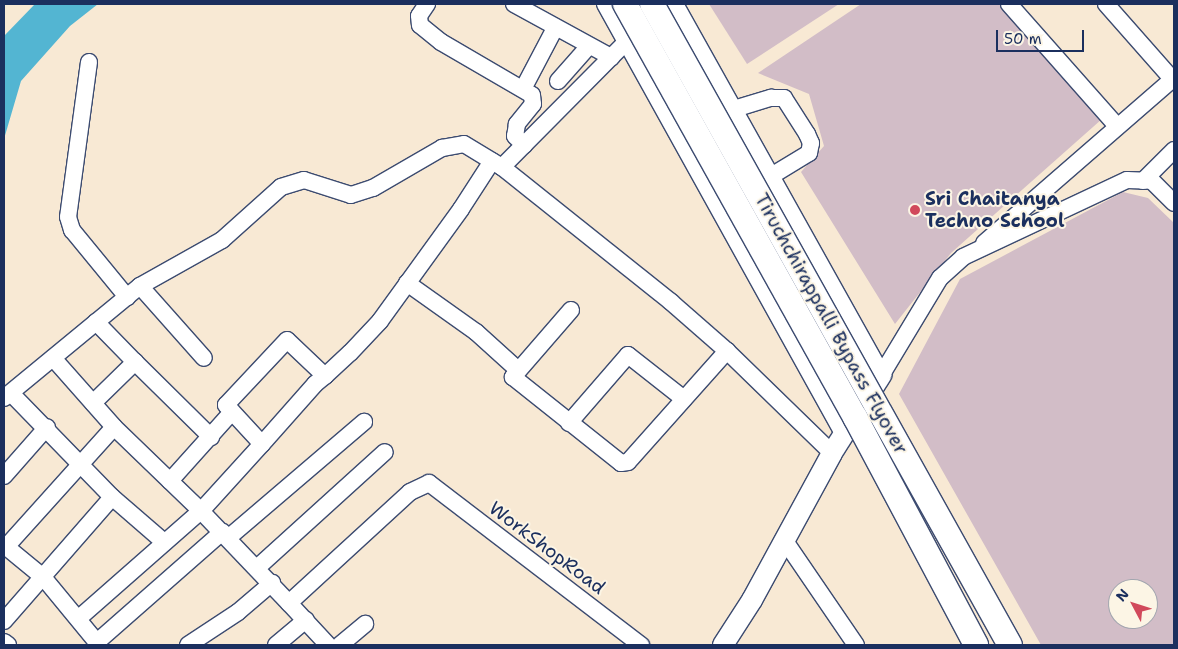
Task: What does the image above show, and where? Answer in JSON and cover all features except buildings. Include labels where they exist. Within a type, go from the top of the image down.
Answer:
[{"type":"highway","name":"Tiruchchirappalli Bypass Flyover","points":[[626,4],[856,417],[976,645]]},
{"type":"highway","name":"Tiruchchirappalli Bypass Flyover","points":[[652,4],[1010,645]]},
{"type":"main road","points":[[723,645],[752,600],[832,453],[882,374]]},
{"type":"street","points":[[427,4],[419,16],[420,24],[441,42],[523,89],[534,99],[517,124],[515,136],[524,145]]},
{"type":"street","points":[[514,4],[611,57]]},
{"type":"street","points":[[605,4],[844,435]]},
{"type":"street","points":[[675,4],[882,374],[940,278],[962,257],[1127,180],[1152,181],[1174,202]]},
{"type":"street","points":[[1009,4],[1116,125]]},
{"type":"street","points":[[980,249],[989,236],[1116,125],[1174,79],[1111,6]]},
{"type":"street","points":[[523,89],[555,28]]},
{"type":"street","points":[[79,618],[201,511],[325,376],[380,321],[461,209],[497,164],[524,145],[627,41]]},
{"type":"street","points":[[558,81],[589,46]]},
{"type":"street","points":[[89,62],[68,217],[72,230],[127,297]]},
{"type":"street","points":[[734,109],[771,98],[784,98],[812,143],[809,153],[771,176]]},
{"type":"street","points":[[164,542],[112,497],[78,464],[47,427],[8,390],[53,358],[140,286],[222,240],[281,188],[304,180],[351,195],[373,188],[442,148],[457,144],[464,144],[497,164],[728,351],[832,453]]},
{"type":"street","points":[[1143,181],[1174,150]]},
{"type":"street","points":[[407,283],[462,320],[518,370]]},
{"type":"street","points":[[140,286],[204,358]]},
{"type":"street","points":[[571,310],[513,377],[621,463],[628,462],[728,351]]},
{"type":"street","points":[[96,322],[211,437]]},
{"type":"street","points":[[262,444],[226,405],[287,340],[325,376]]},
{"type":"street","points":[[569,422],[628,355],[684,399]]},
{"type":"street","points":[[53,358],[114,427],[258,567],[328,645]]},
{"type":"street","points":[[93,404],[135,362]]},
{"type":"street","points":[[170,481],[232,412]]},
{"type":"street","points":[[114,427],[78,464],[5,546],[43,577],[79,618],[98,644],[225,535],[364,422]]},
{"type":"street","points":[[4,476],[47,427]]},
{"type":"street","points":[[258,567],[385,452]]},
{"type":"street","name":"WorkShopRoad","points":[[290,602],[410,492],[429,482],[641,645]]},
{"type":"street","points":[[4,621],[112,497]]},
{"type":"street","points":[[784,541],[856,645]]},
{"type":"street","points":[[188,645],[238,612],[272,583]]},
{"type":"street","points":[[276,645],[306,620]]},
{"type":"street","points":[[340,645],[365,624]]},
{"type":"street","points":[[4,642],[8,645]]},
{"type":"shaded area","points":[[709,4],[839,4],[747,64]]},
{"type":"shaded area","points":[[861,4],[1003,4],[1102,119],[951,253],[895,324],[801,172],[824,146],[809,94],[758,73]]},
{"type":"shaded area","points":[[1123,192],[1148,198],[1174,223],[1174,645],[1041,645],[899,394],[960,279]]},
{"type":"water","points":[[35,4],[98,4],[70,26],[21,81],[4,139],[4,36]]},
{"type":"place","name":"Sri Chaitanya Techno School","points":[[915,210]]}]
